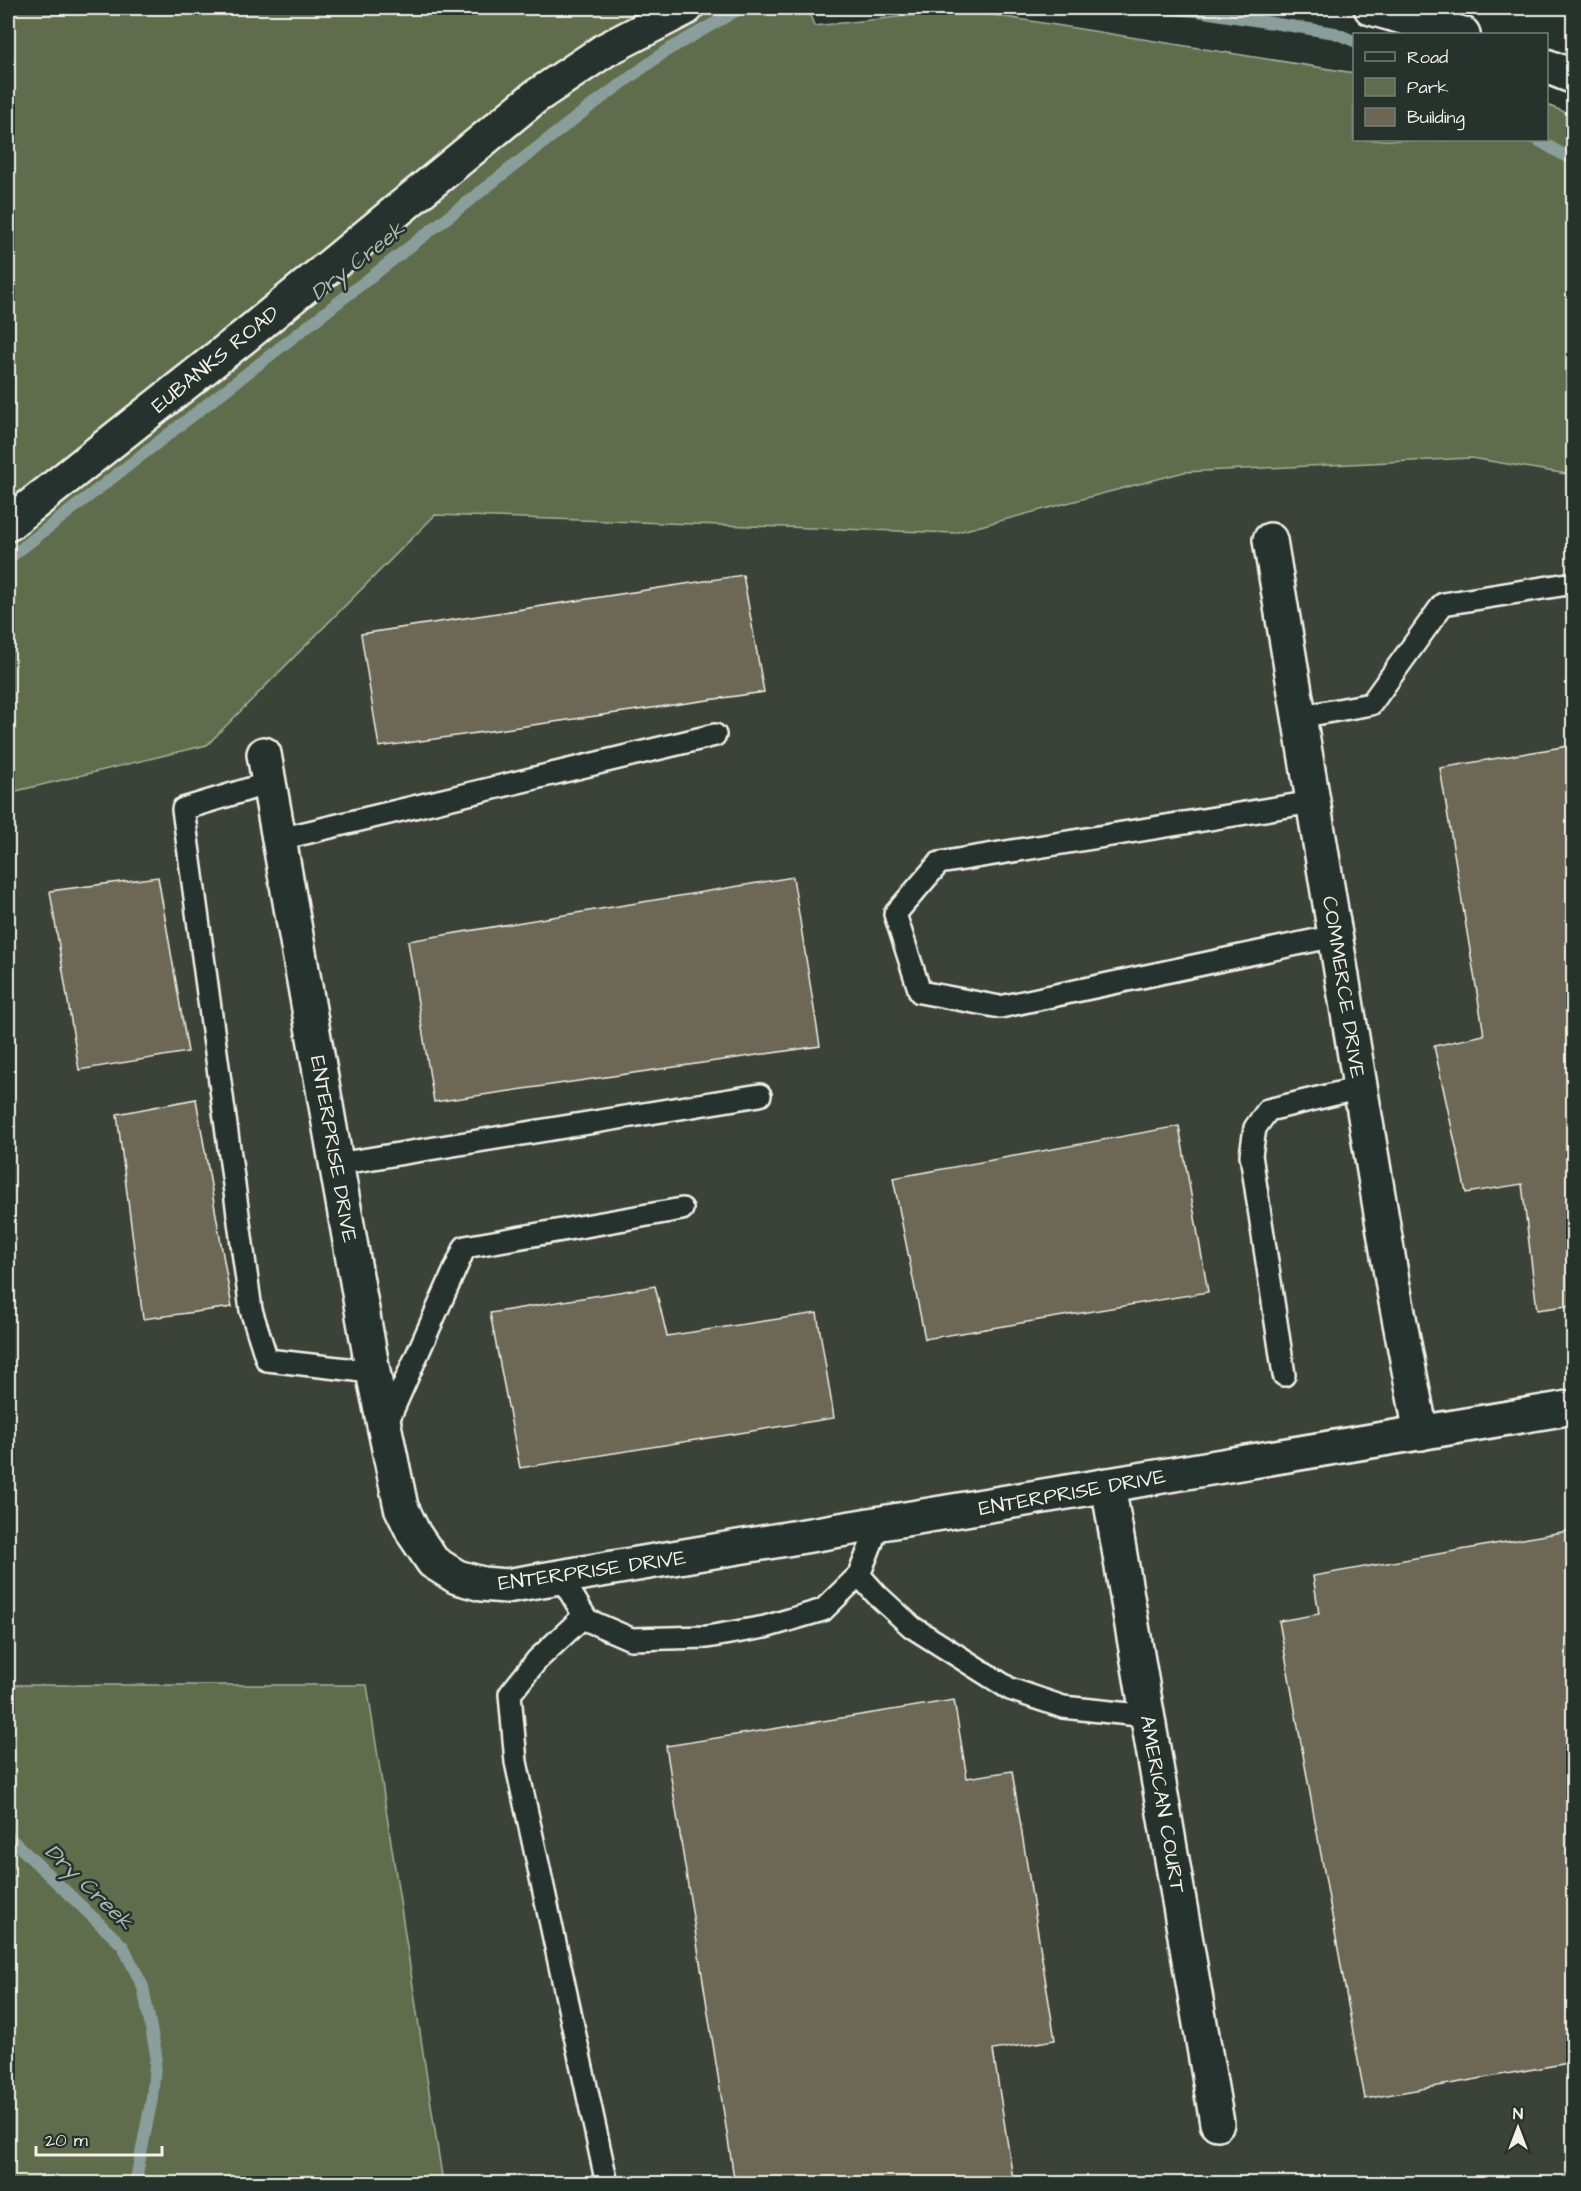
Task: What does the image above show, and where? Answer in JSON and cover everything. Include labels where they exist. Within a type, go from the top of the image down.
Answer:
[{"type":"street","name":"EUBANKS ROAD","points":[[8,524],[245,336],[535,97],[605,50],[686,8]]},
{"type":"street","points":[[1371,8],[1459,33]]},
{"type":"street","points":[[1548,67],[1574,77]]},
{"type":"street","name":"COMMERCE DRIVE","points":[[1269,540],[1393,1286],[1421,1433]]},
{"type":"street","name":"ENTERPRISE DRIVE","points":[[267,769],[373,1372],[401,1507],[414,1534],[433,1562],[457,1577],[482,1584],[506,1586],[1574,1407]]},
{"type":"street","name":"AMERICAN COURT","points":[[1108,1485],[1217,2123]]},
{"type":"lane","points":[[1299,717],[1371,704],[1443,604],[1574,583]]},
{"type":"lane","points":[[280,839],[715,735]]},
{"type":"lane","points":[[267,769],[183,808],[251,1310],[267,1360],[373,1372]]},
{"type":"lane","points":[[1313,801],[939,863],[895,914],[920,992],[1000,1007],[1335,936]]},
{"type":"lane","points":[[1284,1375],[1251,1155],[1255,1128],[1268,1110],[1360,1088]]},
{"type":"lane","points":[[337,1164],[760,1095]]},
{"type":"lane","points":[[384,1428],[465,1247],[682,1209]]},
{"type":"lane","points":[[561,1577],[587,1620],[630,1639],[707,1637],[765,1627],[824,1610],[859,1575],[879,1524]]},
{"type":"lane","points":[[859,1575],[912,1627],[1010,1689],[1064,1707],[1148,1716]]},
{"type":"lane","points":[[585,1616],[537,1660],[510,1694],[516,1761],[607,2184]]},
{"type":"shaded area","points":[[1471,458],[1573,475],[1573,2183],[443,2183],[367,1685],[8,1685],[8,793],[207,745],[435,515],[954,533],[1184,472]]},
{"type":"green space","points":[[8,8],[808,8],[814,26],[962,10],[1353,73],[1353,141],[1548,141],[1548,105],[1573,115],[1573,475],[1471,458],[1184,472],[954,533],[435,515],[207,745],[8,793]]},
{"type":"green space","points":[[8,1685],[367,1685],[443,2183],[8,2183]]},
{"type":"building","points":[[743,575],[764,692],[379,747],[361,634]]},
{"type":"building","points":[[1574,745],[1574,1305],[1537,1310],[1522,1184],[1466,1193],[1434,1046],[1484,1035],[1440,768]]},
{"type":"building","points":[[158,877],[188,1052],[79,1070],[50,891]]},
{"type":"building","points":[[793,877],[820,1046],[434,1102],[408,941]]},
{"type":"building","points":[[196,1099],[232,1307],[143,1319],[117,1114]]},
{"type":"building","points":[[1179,1126],[1208,1292],[925,1339],[893,1178]]},
{"type":"building","points":[[655,1286],[667,1336],[817,1313],[834,1418],[520,1468],[490,1313]]},
{"type":"building","points":[[1574,1530],[1574,2062],[1365,2099],[1279,1621],[1319,1614],[1313,1576]]},
{"type":"building","points":[[954,1700],[967,1778],[1012,1771],[1055,2040],[993,2050],[1013,2179],[984,2184],[735,2184],[666,1746]]},
{"type":"waterway","name":"Dry Creek","points":[[8,559],[587,109],[666,51],[741,8]]},
{"type":"waterway","name":"Dry Creek","points":[[1159,8],[1197,11],[1335,33],[1353,41]]},
{"type":"waterway","name":"Dry Creek","points":[[1540,141],[1574,161]]},
{"type":"waterway","name":"Dry Creek","points":[[8,1836],[123,1946],[143,1987],[156,2054],[152,2098],[135,2184]]}]
